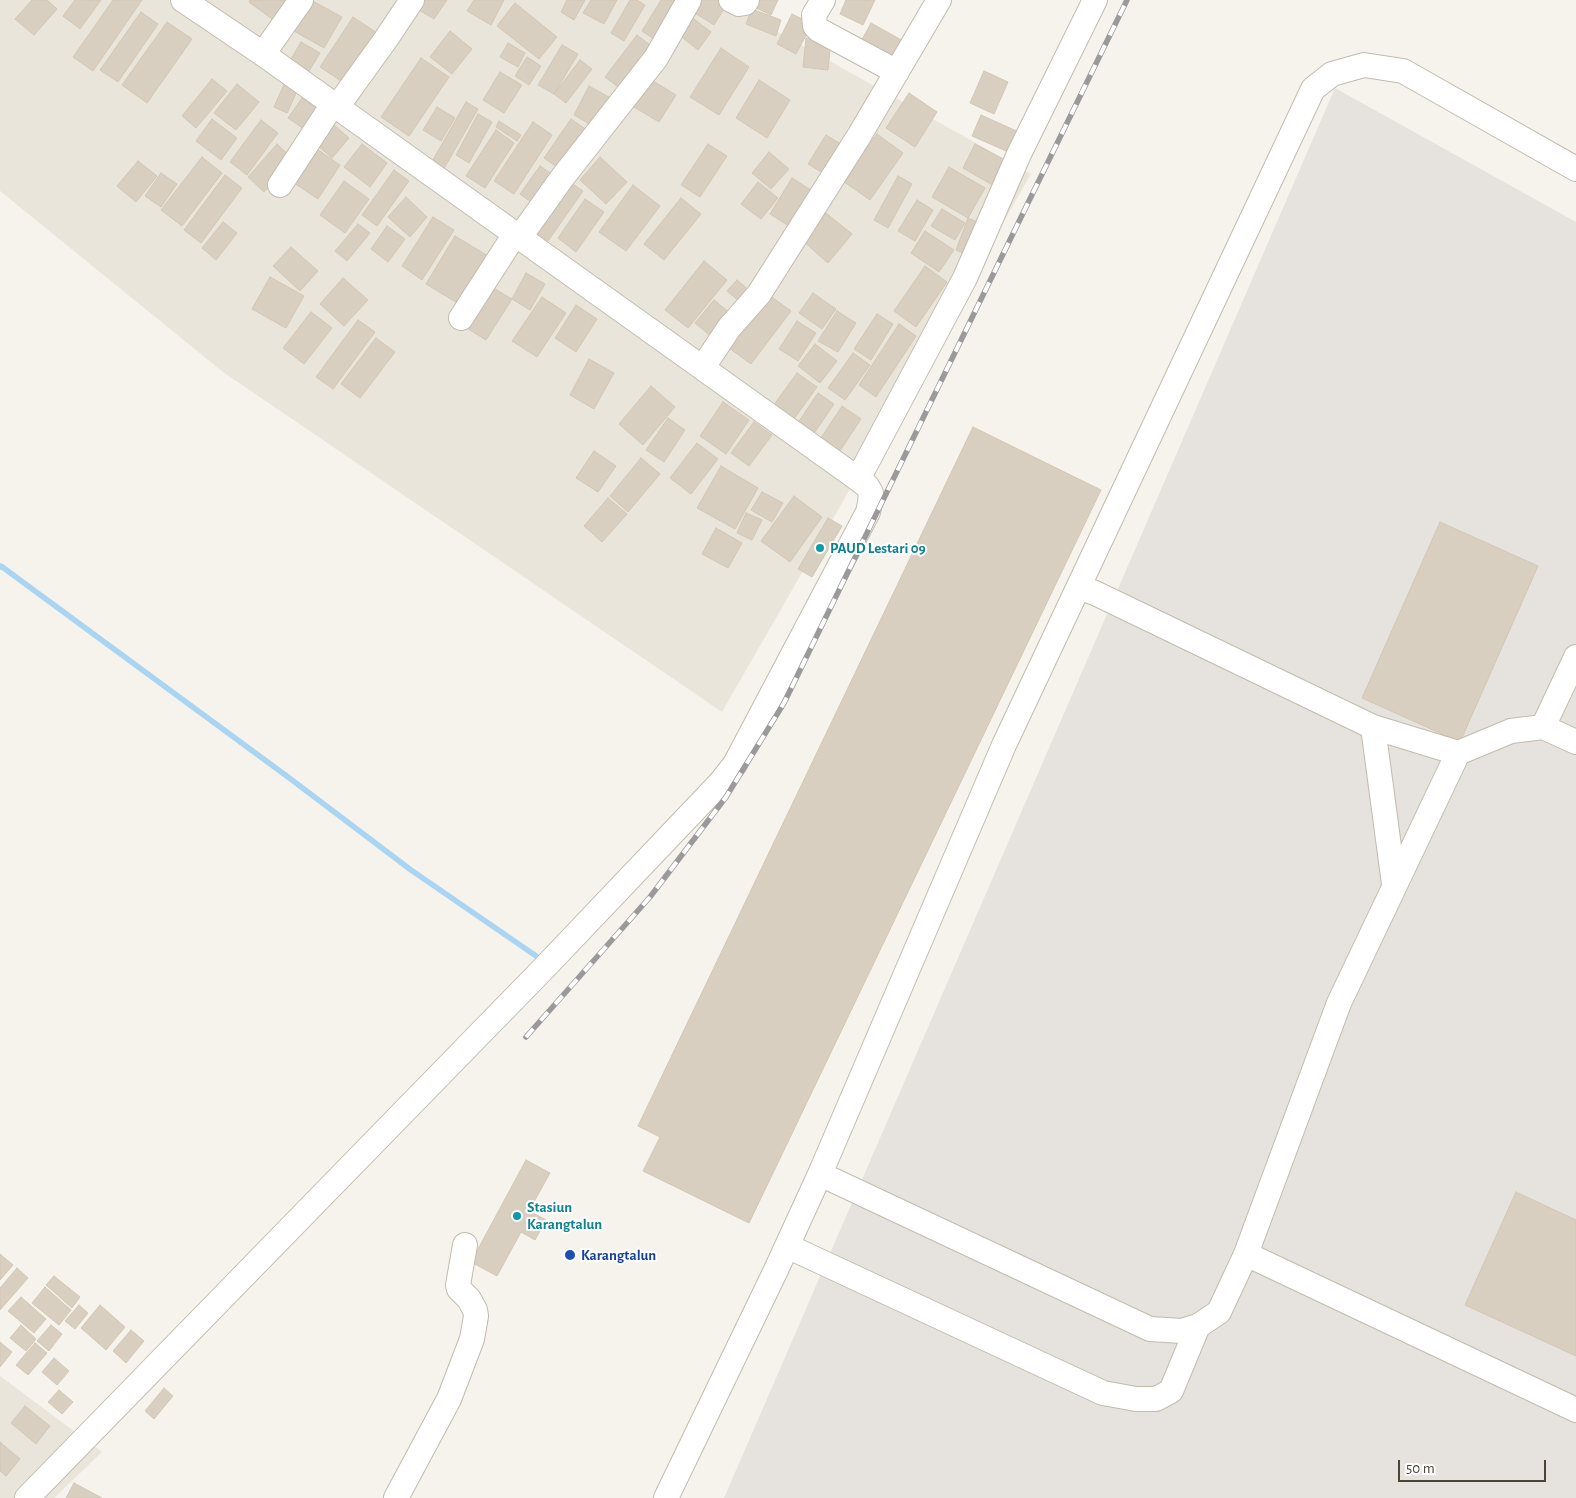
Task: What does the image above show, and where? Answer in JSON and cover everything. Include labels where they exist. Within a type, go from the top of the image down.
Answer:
[{"type":"street","points":[[27,1498],[546,967],[721,782],[735,764],[868,512],[871,493],[867,486],[858,479],[702,367],[263,54],[183,0]]},
{"type":"street","points":[[263,54],[301,0]]},
{"type":"street","points":[[280,185],[335,105],[386,39],[412,0]]},
{"type":"street","points":[[461,318],[517,236],[656,58],[689,0]]},
{"type":"street","points":[[731,0],[739,4],[745,3],[747,0]]},
{"type":"street","points":[[823,0],[814,15],[815,26],[819,30],[897,72]]},
{"type":"street","points":[[702,367],[729,328],[758,294],[859,136],[939,0]]},
{"type":"street","points":[[858,479],[965,278],[1018,154],[1096,0]]},
{"type":"street","points":[[666,1498],[820,1174],[1004,746],[1313,89],[1332,74],[1364,65],[1403,71],[1576,169]]},
{"type":"street","points":[[1079,587],[1104,597],[1373,727],[1458,753],[1511,732],[1543,727],[1576,742]]},
{"type":"street","points":[[1543,727],[1576,657]]},
{"type":"street","points":[[1373,727],[1394,884]]},
{"type":"street","points":[[820,1174],[1150,1329],[1182,1331],[1198,1326],[1219,1312],[1246,1254],[1338,1003],[1458,753]]},
{"type":"street","points":[[396,1498],[449,1398],[472,1339],[476,1316],[475,1310],[458,1285],[464,1245]]},
{"type":"street","points":[[787,1246],[1103,1393],[1136,1399],[1156,1399],[1171,1391],[1198,1326]]},
{"type":"street","points":[[1246,1254],[1576,1410]]},
{"type":"shaded area","points":[[0,0],[721,0],[1031,174],[722,712],[223,372],[0,191]]},
{"type":"shaded area","points":[[1335,88],[1576,222],[1576,1498],[724,1498]]},
{"type":"shaded area","points":[[0,1376],[102,1452],[54,1498],[0,1498]]},
{"type":"building","points":[[32,0],[47,0],[57,9],[34,35],[15,19]]},
{"type":"building","points":[[75,0],[101,0],[80,29],[63,16]]},
{"type":"building","points":[[113,0],[142,0],[93,71],[73,57]]},
{"type":"building","points":[[250,0],[296,0],[279,24],[249,2]]},
{"type":"building","points":[[311,0],[342,17],[324,48],[294,31]]},
{"type":"building","points":[[414,0],[447,0],[434,19],[411,5]]},
{"type":"building","points":[[474,0],[504,0],[491,25],[467,11]]},
{"type":"building","points":[[567,0],[585,0],[574,20],[561,12]]},
{"type":"building","points":[[591,0],[617,0],[604,24],[583,13]]},
{"type":"building","points":[[630,0],[637,0],[645,5],[624,41],[611,33]]},
{"type":"building","points":[[661,0],[687,0],[660,43],[642,31]]},
{"type":"building","points":[[692,0],[720,0],[727,4],[714,25],[687,8]]},
{"type":"building","points":[[760,0],[778,0],[771,15],[756,8]]},
{"type":"building","points":[[846,0],[875,0],[863,25],[840,14]]},
{"type":"building","points":[[515,3],[557,37],[539,59],[497,26]]},
{"type":"building","points":[[752,9],[781,20],[776,36],[746,24]]},
{"type":"building","points":[[141,12],[158,24],[118,82],[100,70]]},
{"type":"building","points":[[686,13],[711,32],[698,50],[673,30]]},
{"type":"building","points":[[792,14],[812,24],[796,54],[777,44]]},
{"type":"building","points":[[353,17],[383,37],[350,87],[320,67]]},
{"type":"building","points":[[167,22],[192,39],[147,103],[122,85]]},
{"type":"building","points":[[871,23],[905,42],[892,66],[858,47]]},
{"type":"building","points":[[450,31],[472,49],[452,74],[430,57]]},
{"type":"building","points":[[637,35],[658,51],[626,93],[605,77]]},
{"type":"building","points":[[806,38],[831,40],[828,70],[803,67]]},
{"type":"building","points":[[301,42],[320,53],[305,78],[287,66]]},
{"type":"building","points":[[508,43],[525,53],[518,67],[500,57]]},
{"type":"building","points":[[562,45],[578,54],[554,94],[538,85]]},
{"type":"building","points":[[721,48],[749,67],[719,115],[690,97]]},
{"type":"building","points":[[527,57],[541,66],[529,85],[515,76]]},
{"type":"building","points":[[421,58],[449,77],[409,136],[381,117]]},
{"type":"building","points":[[580,60],[592,69],[566,103],[554,94]]},
{"type":"building","points":[[984,71],[1008,82],[994,114],[970,103]]},
{"type":"building","points":[[500,72],[522,85],[504,113],[483,100]]},
{"type":"building","points":[[645,76],[676,95],[659,122],[629,104]]},
{"type":"building","points":[[212,79],[227,91],[196,128],[182,116]]},
{"type":"building","points":[[759,80],[790,100],[767,138],[736,118]]},
{"type":"building","points":[[285,82],[298,89],[287,113],[274,107]]},
{"type":"building","points":[[237,84],[259,102],[236,130],[214,113]]},
{"type":"building","points":[[589,86],[616,101],[600,130],[574,115]]},
{"type":"building","points":[[909,93],[937,112],[915,147],[886,128]]},
{"type":"building","points":[[302,98],[318,109],[304,129],[288,118]]},
{"type":"building","points":[[466,102],[478,109],[442,172],[430,165]]},
{"type":"building","points":[[437,107],[455,118],[441,141],[423,130]]},
{"type":"building","points":[[478,114],[492,122],[469,163],[456,155]]},
{"type":"building","points":[[981,115],[1021,133],[1013,154],[972,136]]},
{"type":"building","points":[[212,119],[237,138],[221,160],[196,141]]},
{"type":"building","points":[[571,119],[591,133],[564,172],[544,158]]},
{"type":"building","points":[[261,120],[278,133],[247,175],[230,162]]},
{"type":"building","points":[[499,121],[521,135],[517,141],[496,127]]},
{"type":"building","points":[[533,122],[552,135],[514,194],[494,181]]},
{"type":"building","points":[[334,125],[349,138],[332,158],[317,145]]},
{"type":"building","points":[[496,130],[514,143],[485,188],[466,176]]},
{"type":"building","points":[[877,134],[903,153],[870,200],[843,181]]},
{"type":"building","points":[[826,135],[846,147],[828,176],[808,164]]},
{"type":"building","points":[[277,144],[293,159],[264,192],[248,177]]},
{"type":"building","points":[[362,144],[387,163],[370,187],[344,167]]},
{"type":"building","points":[[708,144],[727,156],[700,197],[681,185]]},
{"type":"building","points":[[975,144],[1009,162],[996,187],[963,168]]},
{"type":"building","points":[[314,147],[340,165],[318,199],[291,181]]},
{"type":"building","points":[[769,152],[789,169],[771,189],[752,173]]},
{"type":"building","points":[[202,157],[222,173],[182,226],[161,210]]},
{"type":"building","points":[[600,157],[627,182],[606,204],[580,180]]},
{"type":"building","points":[[138,161],[157,176],[136,202],[117,186]]},
{"type":"building","points":[[540,166],[559,179],[539,208],[520,194]]},
{"type":"building","points":[[949,167],[985,188],[968,218],[932,197]]},
{"type":"building","points":[[394,170],[409,181],[377,226],[362,215]]},
{"type":"building","points":[[161,173],[177,184],[161,207],[145,196]]},
{"type":"building","points":[[225,175],[242,188],[201,243],[184,230]]},
{"type":"building","points":[[898,176],[912,184],[888,228],[874,220]]},
{"type":"building","points":[[564,178],[583,191],[548,241],[530,228]]},
{"type":"building","points":[[792,178],[817,194],[795,230],[770,214]]},
{"type":"building","points":[[344,181],[369,199],[345,233],[320,215]]},
{"type":"building","points":[[758,182],[778,198],[761,219],[741,204]]},
{"type":"building","points":[[633,185],[660,206],[626,251],[599,232]]},
{"type":"building","points":[[406,197],[427,217],[410,237],[388,217]]},
{"type":"building","points":[[681,198],[701,214],[664,260],[644,244]]},
{"type":"building","points":[[585,199],[604,212],[576,252],[558,238]]},
{"type":"building","points":[[917,200],[933,210],[915,241],[898,231]]},
{"type":"building","points":[[942,209],[965,223],[955,240],[931,226]]},
{"type":"building","points":[[826,213],[852,234],[828,263],[803,241]]},
{"type":"building","points":[[433,217],[454,230],[422,280],[402,266]]},
{"type":"building","points":[[968,218],[985,225],[973,257],[956,250]]},
{"type":"building","points":[[223,222],[237,233],[216,260],[202,248]]},
{"type":"building","points":[[358,224],[370,233],[347,261],[335,251]]},
{"type":"building","points":[[387,226],[405,239],[388,262],[371,249]]},
{"type":"building","points":[[925,231],[954,250],[939,272],[911,253]]},
{"type":"building","points":[[455,236],[493,259],[464,307],[426,284]]},
{"type":"building","points":[[291,247],[318,271],[300,291],[273,266]]},
{"type":"building","points":[[704,261],[727,280],[688,328],[665,310]]},
{"type":"building","points":[[925,266],[947,282],[916,327],[894,311]]},
{"type":"building","points":[[526,273],[545,284],[530,310],[512,299]]},
{"type":"building","points":[[270,277],[304,296],[286,328],[252,309]]},
{"type":"building","points":[[343,278],[368,300],[344,326],[320,304]]},
{"type":"building","points":[[737,280],[755,295],[745,306],[727,291]]},
{"type":"building","points":[[490,286],[512,299],[486,340],[465,327]]},
{"type":"building","points":[[765,292],[791,311],[751,364],[725,345]]},
{"type":"building","points":[[813,293],[836,309],[822,329],[799,313]]},
{"type":"building","points":[[542,297],[566,313],[537,357],[512,341]]},
{"type":"building","points":[[714,300],[732,315],[713,338],[695,323]]},
{"type":"building","points":[[576,305],[597,319],[576,352],[555,338]]},
{"type":"building","points":[[837,311],[856,323],[838,352],[818,341]]},
{"type":"building","points":[[311,312],[332,328],[304,364],[283,348]]},
{"type":"building","points":[[877,314],[893,324],[871,360],[854,349]]},
{"type":"building","points":[[358,320],[375,332],[333,389],[316,377]]},
{"type":"building","points":[[797,321],[816,333],[798,361],[779,349]]},
{"type":"building","points":[[899,324],[916,336],[876,397],[859,385]]},
{"type":"building","points":[[376,338],[395,352],[360,398],[341,384]]},
{"type":"building","points":[[815,344],[837,361],[820,383],[798,366]]},
{"type":"building","points":[[853,353],[870,365],[845,400],[828,388]]},
{"type":"building","points":[[589,359],[614,373],[594,409],[570,395]]},
{"type":"building","points":[[797,373],[817,387],[791,423],[771,409]]},
{"type":"building","points":[[651,386],[675,407],[643,445],[619,424]]},
{"type":"building","points":[[818,393],[834,404],[813,435],[797,424]]},
{"type":"building","points":[[723,402],[749,420],[726,454],[700,436]]},
{"type":"building","points":[[842,406],[861,419],[836,457],[817,444]]},
{"type":"building","points":[[668,418],[685,430],[664,462],[646,450]]},
{"type":"building","points":[[754,422],[772,435],[749,466],[731,453]]},
{"type":"building","points":[[973,427],[1101,490],[749,1223],[643,1171],[660,1137],[638,1126]]},
{"type":"building","points":[[697,443],[718,459],[691,494],[670,478]]},
{"type":"building","points":[[594,451],[616,466],[598,492],[576,478]]},
{"type":"building","points":[[641,458],[660,474],[628,512],[610,496]]},
{"type":"building","points":[[721,466],[758,488],[735,529],[697,508]]},
{"type":"building","points":[[762,492],[783,503],[772,522],[751,510]]},
{"type":"building","points":[[794,496],[822,517],[790,562],[761,541]]},
{"type":"building","points":[[608,498],[627,514],[602,542],[584,526]]},
{"type":"building","points":[[746,513],[762,520],[752,540],[737,533]]},
{"type":"building","name":"PAUD Lestari 09","points":[[828,518],[842,526],[812,577],[798,569]]},
{"type":"building","points":[[1440,522],[1538,566],[1460,742],[1362,698]]},
{"type":"building","points":[[716,528],[742,543],[728,568],[702,554]]},
{"type":"building","name":"Stasiun Karangtalun","points":[[526,1160],[550,1173],[529,1211],[546,1220],[535,1240],[521,1232],[497,1276],[471,1262]]},
{"type":"building","points":[[1516,1192],[1576,1220],[1576,1356],[1465,1305]]},
{"type":"building","points":[[0,1254],[13,1265],[0,1280]]},
{"type":"building","points":[[17,1268],[28,1278],[0,1310],[0,1288]]},
{"type":"building","points":[[54,1276],[80,1297],[72,1308],[46,1285]]},
{"type":"building","points":[[45,1287],[71,1310],[59,1325],[32,1303]]},
{"type":"building","points":[[21,1297],[46,1319],[34,1333],[8,1311]]},
{"type":"building","points":[[79,1305],[88,1313],[75,1329],[65,1321]]},
{"type":"building","points":[[100,1305],[125,1327],[106,1350],[81,1328]]},
{"type":"building","points":[[21,1325],[36,1339],[26,1351],[10,1338]]},
{"type":"building","points":[[51,1325],[62,1334],[49,1351],[37,1341]]},
{"type":"building","points":[[131,1330],[144,1341],[126,1363],[113,1351]]},
{"type":"building","points":[[0,1342],[12,1352],[0,1367]]},
{"type":"building","points":[[35,1343],[47,1353],[28,1375],[16,1365]]},
{"type":"building","points":[[54,1358],[69,1371],[57,1385],[42,1372]]},
{"type":"building","points":[[164,1388],[173,1396],[154,1419],[145,1411]]},
{"type":"building","points":[[59,1390],[73,1402],[62,1414],[48,1402]]},
{"type":"building","points":[[25,1406],[50,1426],[36,1444],[11,1423]]},
{"type":"building","points":[[0,1442],[20,1459],[6,1476],[0,1471]]},
{"type":"building","points":[[74,1483],[102,1498],[66,1498]]},
{"type":"waterway","points":[[0,567],[288,777],[411,870],[539,958]]},
{"type":"railway","points":[[526,1037],[650,897],[726,797],[784,703],[1127,0]]},
{"type":"place","name":"PAUD Lestari 09","points":[[820,548]]},
{"type":"place","name":"Stasiun Karangtalun","points":[[517,1216]]},
{"type":"place","name":"Karangtalun","points":[[570,1255]]}]
